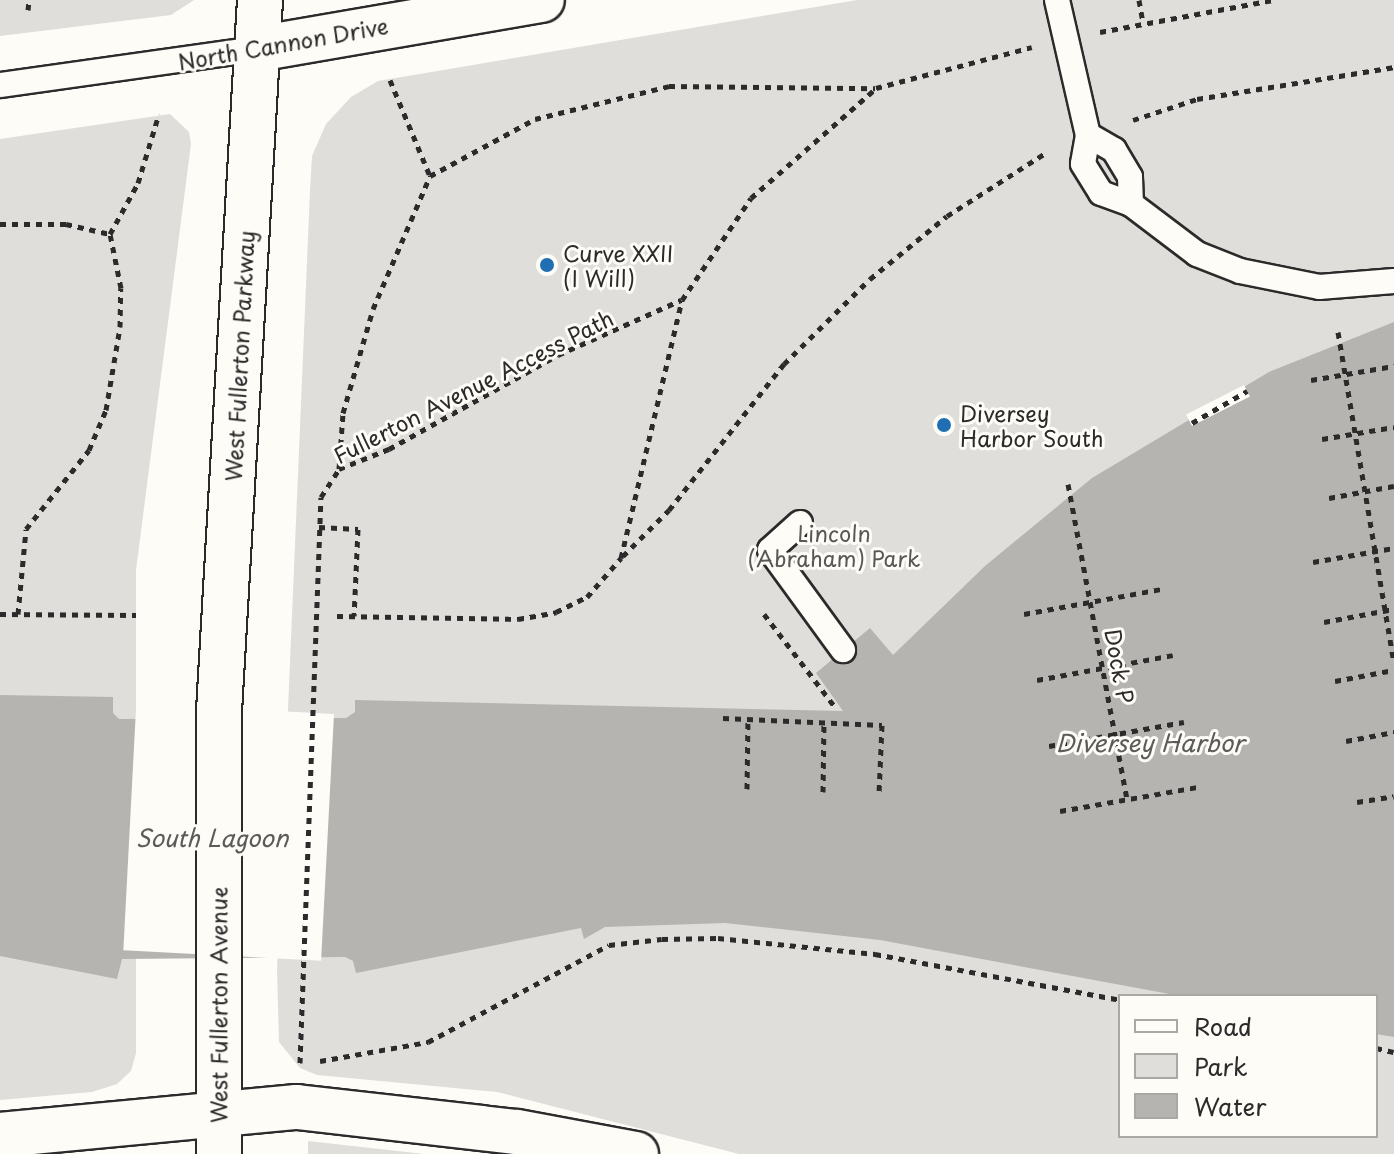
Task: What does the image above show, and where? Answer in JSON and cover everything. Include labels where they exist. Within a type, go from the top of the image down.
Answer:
[{"type":"main road","name":"West Fullerton Parkway","points":[[219,711],[260,0]]},
{"type":"main road","name":"North Cannon Drive","points":[[257,49],[542,0]]},
{"type":"main road","name":"West Fullerton Avenue","points":[[219,711],[216,970],[219,1134]]},
{"type":"main road","points":[[0,1135],[219,1134],[297,1107],[391,1115],[636,1154]]},
{"type":"lane","points":[[1057,0],[1088,135],[1083,164],[1101,193],[1131,204],[1197,254],[1240,271],[1319,287],[1394,281]]},
{"type":"lane","name":"North Cannon Drive","points":[[0,96],[7,81],[257,49]]},
{"type":"lane","points":[[1088,135],[1114,150],[1130,177],[1131,204]]},
{"type":"lane","points":[[800,523],[770,550],[843,650]]},
{"type":"path","points":[[28,10],[29,0]]},
{"type":"path","points":[[1139,0],[1143,23]]},
{"type":"path","points":[[1088,34],[1273,0]]},
{"type":"path","points":[[339,469],[343,413],[373,309],[430,176],[535,119],[669,86],[876,88],[1039,45]]},
{"type":"path","points":[[1126,122],[1197,99],[1394,67]]},
{"type":"path","points":[[390,80],[430,176]]},
{"type":"path","points":[[621,558],[682,300],[751,198],[876,88]]},
{"type":"path","points":[[18,614],[26,529],[89,450],[106,410],[120,327],[121,288],[110,234],[138,183],[159,114]]},
{"type":"path","points":[[337,616],[518,619],[556,612],[587,597],[669,510],[784,364],[870,279],[947,216],[1031,159],[1059,147]]},
{"type":"path","points":[[0,224],[66,224],[110,234]]},
{"type":"path","name":"Fullerton Avenue Access Path","points":[[682,300],[558,355],[389,449],[339,469],[321,497],[299,970],[300,1061],[428,1042],[609,945],[662,939],[718,938],[875,954],[1118,1000]]},
{"type":"path","points":[[1338,332],[1394,663]]},
{"type":"path","points":[[1311,380],[1394,366]]},
{"type":"path","points":[[1192,423],[1247,391]]},
{"type":"path","points":[[1322,439],[1394,427]]},
{"type":"path","name":"Dock P","points":[[1068,484],[1073,492],[1082,538],[1127,799]]},
{"type":"path","points":[[1329,498],[1394,486]]},
{"type":"path","points":[[319,527],[358,529],[354,616]]},
{"type":"path","points":[[1313,562],[1394,548]]},
{"type":"path","points":[[1024,614],[1161,589]]},
{"type":"path","points":[[1324,622],[1394,609]]},
{"type":"path","points":[[0,614],[136,615]]},
{"type":"path","points":[[764,614],[835,707]]},
{"type":"path","points":[[1037,680],[1173,655]]},
{"type":"path","points":[[1335,681],[1394,670]]},
{"type":"path","points":[[723,718],[882,725],[879,793]]},
{"type":"path","points":[[747,789],[748,719]]},
{"type":"path","points":[[1049,746],[1184,722]]},
{"type":"path","points":[[823,792],[824,723]]},
{"type":"path","points":[[1346,741],[1394,732]]},
{"type":"path","points":[[1060,811],[1197,787]]},
{"type":"path","points":[[1357,802],[1394,796]]},
{"type":"green space","points":[[0,0],[194,0],[171,15],[0,36]]},
{"type":"green space","name":"Lincoln (Abraham) Park","points":[[857,0],[1394,0],[1394,1154],[739,1154],[497,1092],[317,1075],[300,1068],[279,1042],[277,969],[312,156],[326,124],[351,97],[378,81]]},
{"type":"green space","points":[[170,114],[189,132],[191,144],[136,570],[136,1053],[131,1071],[117,1084],[92,1092],[0,1100],[0,139]]},
{"type":"green space","points":[[308,1141],[424,1154],[308,1154]]},
{"type":"water","name":"Diversey Harbor","points":[[1394,322],[1394,1037],[1378,1034],[1378,994],[1169,994],[880,940],[725,923],[605,927],[584,939],[581,928],[356,973],[353,961],[345,957],[122,959],[117,979],[0,956],[0,695],[113,697],[113,713],[119,719],[346,718],[355,712],[355,700],[843,711],[816,673],[870,628],[893,655],[985,566],[1092,478],[1269,372]]},
{"type":"pier","points":[[1244,385],[1250,397],[1192,426],[1186,415]]},
{"type":"pier","points":[[136,704],[334,714],[321,961],[123,950]]},
{"type":"place","name":"Curve XXII (I Will)","points":[[547,265]]},
{"type":"place","name":"Diversey Harbor South","points":[[944,425]]},
{"type":"water label","name":"South Lagoon","points":[[212,838]]}]
